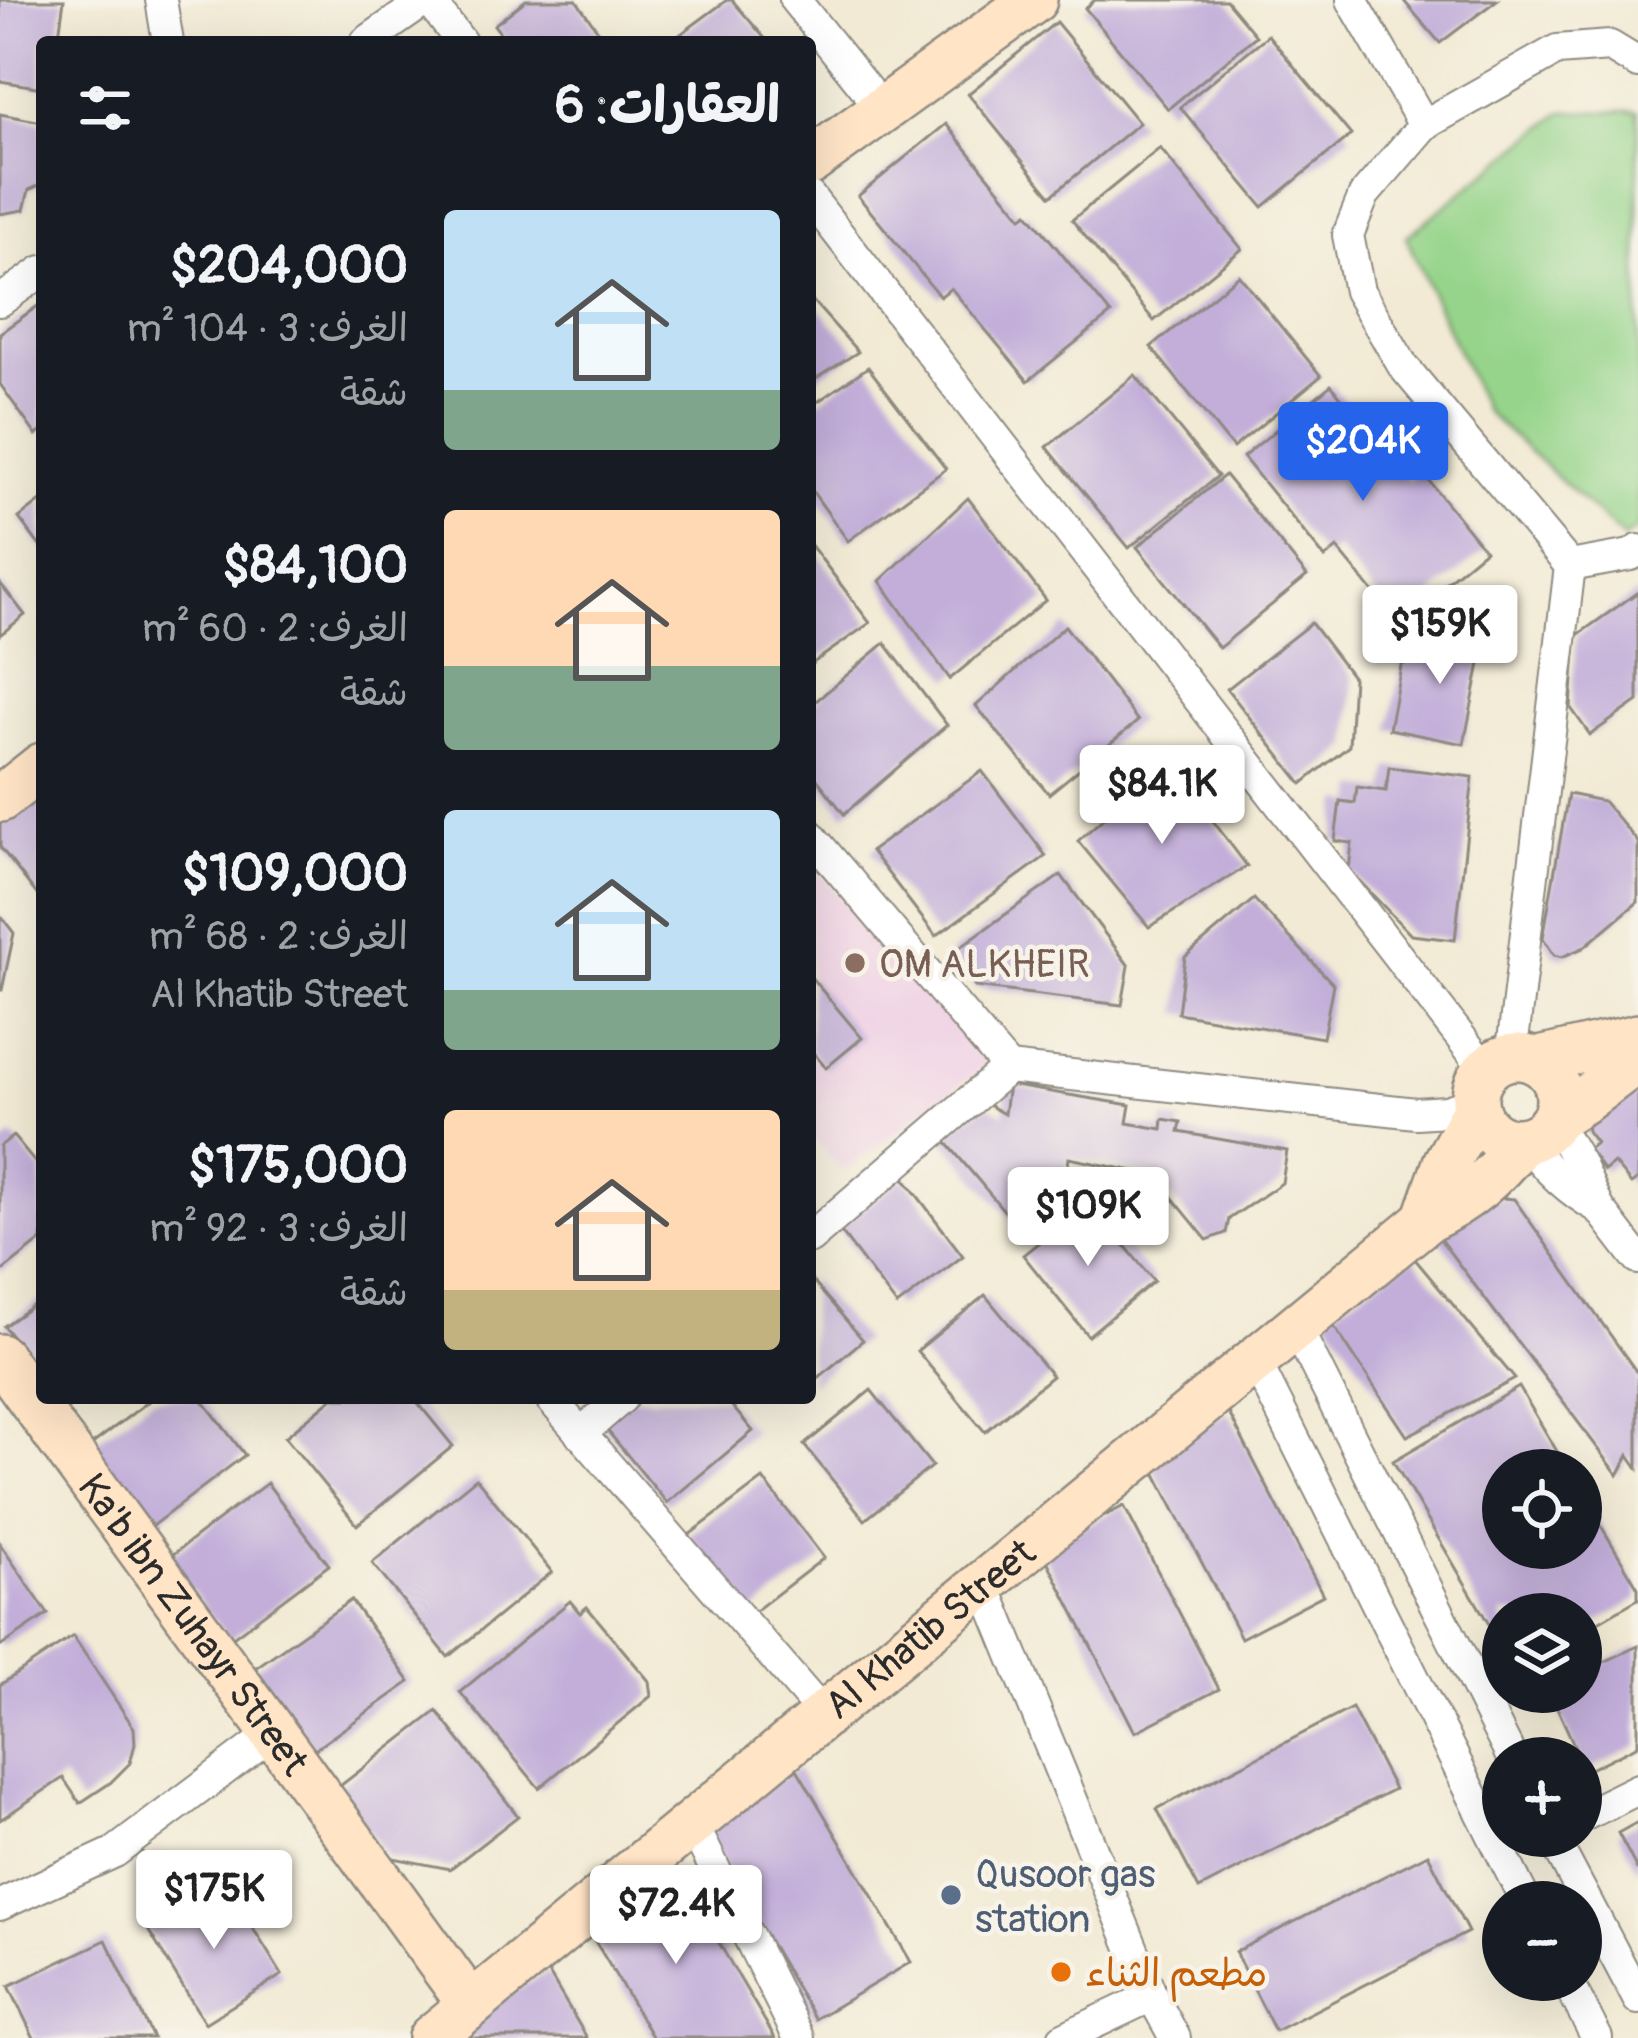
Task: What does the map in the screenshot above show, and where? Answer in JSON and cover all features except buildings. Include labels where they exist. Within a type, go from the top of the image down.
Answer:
[{"type":"main road","points":[[816,158],[1015,5]]},
{"type":"main road","points":[[0,799],[36,771]]},
{"type":"main road","points":[[1426,1220],[1446,1162],[1497,1080],[1638,1037]]},
{"type":"main road","name":"Al Khatib Street","points":[[431,2038],[1426,1220],[1490,1180],[1539,1130],[1638,1060]]},
{"type":"main road","points":[[1552,1075],[1559,1108],[1539,1130],[1512,1142],[1493,1134],[1479,1118],[1497,1080],[1552,1075]]},
{"type":"main road","name":"Ka'b ibn Zuhayr Street","points":[[0,1357],[471,2005]]},
{"type":"street","points":[[161,0],[167,36]]},
{"type":"street","points":[[375,36],[428,0],[456,36]]},
{"type":"street","points":[[795,0],[883,110]]},
{"type":"street","points":[[1352,0],[1424,125]]},
{"type":"street","points":[[1497,1080],[1570,566],[1403,366],[1359,291],[1348,235],[1364,195],[1424,125],[1557,50],[1610,46],[1638,63]]},
{"type":"street","points":[[816,205],[1497,1080]]},
{"type":"street","points":[[0,301],[36,275]]},
{"type":"street","points":[[1570,566],[1638,550]]},
{"type":"street","points":[[816,843],[1009,1068],[1416,1113],[1446,1111],[1497,1080]]},
{"type":"street","points":[[816,1233],[1009,1068]]},
{"type":"street","points":[[1539,1130],[1579,1163],[1599,1208],[1638,1259]]},
{"type":"street","points":[[1296,1327],[1501,1737]]},
{"type":"street","points":[[1255,1360],[1482,1817]]},
{"type":"street","points":[[555,1404],[824,1714]]},
{"type":"street","points":[[580,1433],[615,1404]]},
{"type":"street","points":[[984,1584],[1151,1996],[1175,2038]]},
{"type":"street","points":[[0,1905],[115,1852],[272,1734]]},
{"type":"street","points":[[1602,1807],[1638,1789]]},
{"type":"street","points":[[692,1823],[799,2038]]},
{"type":"street","points":[[1502,1857],[1515,1881]]},
{"type":"street","points":[[1560,1857],[1638,1999]]},
{"type":"street","points":[[1063,2038],[1151,1996]]},
{"type":"street","points":[[1578,2001],[1597,2038]]},
{"type":"shaded area","name":"OM ALKHEIR","points":[[816,869],[988,1064],[842,1172],[816,1140]]},
{"type":"green space","points":[[1638,111],[1638,528],[1624,538],[1485,411],[1406,237],[1563,112]]},
{"type":"place","name":"OM ALKHEIR","points":[[855,963]]},
{"type":"place","name":"Qusoor gas station","points":[[951,1895]]},
{"type":"place","name":"مطعم الثناء","points":[[1061,1972]]}]
